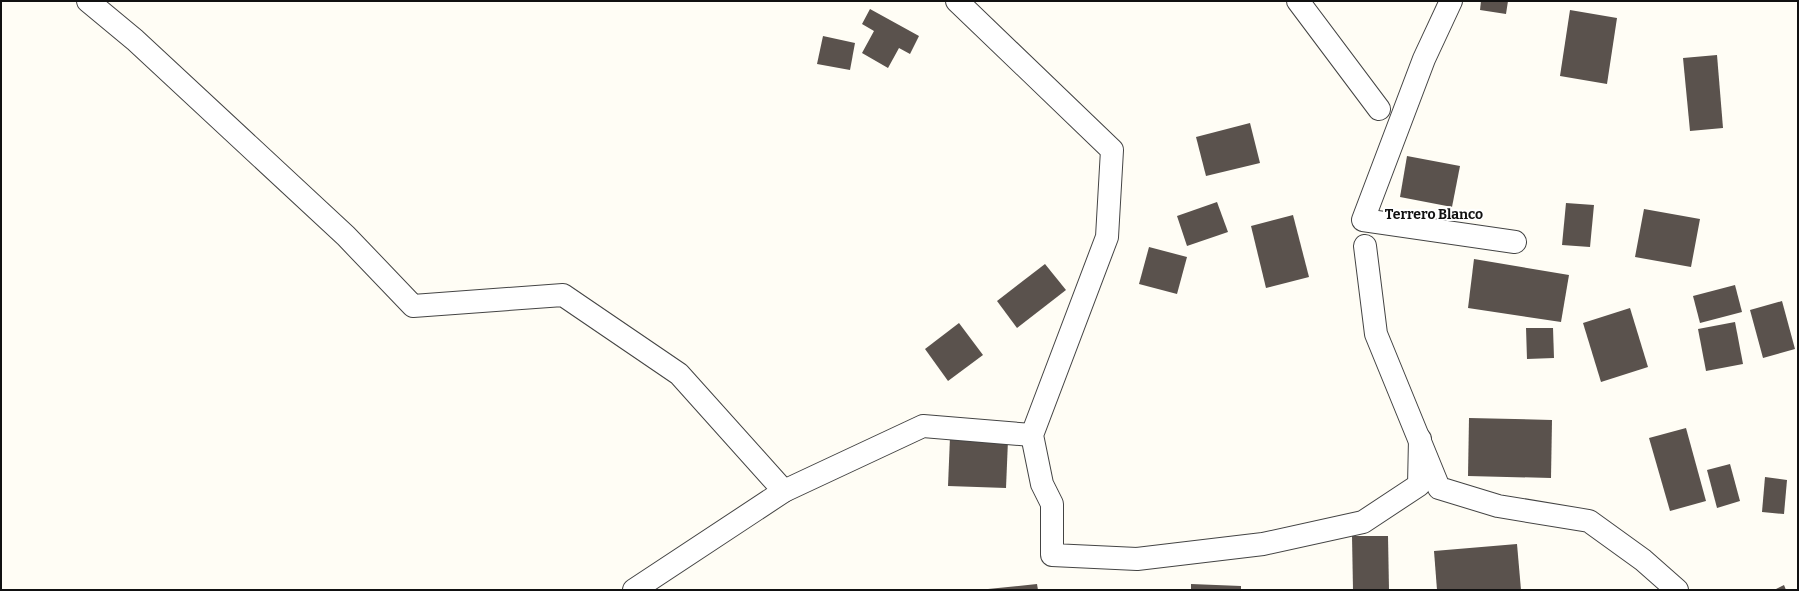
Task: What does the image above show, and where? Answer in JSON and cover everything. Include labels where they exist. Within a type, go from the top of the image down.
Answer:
[{"type":"street","points":[[88,1],[135,40],[346,236],[413,306],[563,294],[679,374],[784,491]]},
{"type":"street","points":[[957,1],[1112,150],[1107,237],[1032,435],[1042,484],[1052,504],[1052,555],[1137,559],[1263,544],[1363,522],[1419,485],[1420,439]]},
{"type":"street","points":[[1298,1],[1379,109]]},
{"type":"street","points":[[1451,1],[1424,59],[1363,220],[1515,242]]},
{"type":"street","points":[[1364,246],[1376,334],[1440,488],[1498,506],[1589,522],[1643,560],[1677,590]]},
{"type":"street","points":[[634,590],[784,491],[923,426],[1032,435]]},
{"type":"building","points":[[1481,1],[1508,1],[1506,14],[1480,10]]},
{"type":"building","points":[[870,9],[919,36],[910,54],[899,48],[888,68],[862,53],[874,31],[862,24]]},
{"type":"building","points":[[1570,10],[1617,18],[1607,84],[1560,76]]},
{"type":"building","points":[[823,36],[855,43],[850,70],[817,64]]},
{"type":"building","points":[[1717,55],[1723,128],[1690,131],[1683,58]]},
{"type":"building","points":[[1250,123],[1260,163],[1206,176],[1196,137]]},
{"type":"building","points":[[1407,156],[1460,166],[1452,207],[1400,197]]},
{"type":"building","points":[[1217,202],[1228,232],[1187,246],[1177,216]]},
{"type":"building","points":[[1566,203],[1594,205],[1590,247],[1562,245]]},
{"type":"building","points":[[1644,209],[1700,219],[1691,267],[1635,257]]},
{"type":"building","points":[[1293,215],[1309,277],[1266,288],[1251,226]]},
{"type":"building","points":[[1149,247],[1187,257],[1177,294],[1139,284]]},
{"type":"building","points":[[1474,259],[1569,275],[1561,322],[1468,308]]},
{"type":"building","points":[[1045,264],[1066,290],[1017,328],[997,301]]},
{"type":"building","points":[[1735,285],[1742,312],[1700,323],[1693,296]]},
{"type":"building","points":[[1782,301],[1795,349],[1763,358],[1750,310]]},
{"type":"building","points":[[1630,308],[1648,367],[1601,382],[1583,323]]},
{"type":"building","points":[[1735,322],[1743,364],[1706,371],[1698,329]]},
{"type":"building","points":[[959,323],[983,355],[948,381],[925,349]]},
{"type":"building","points":[[1526,328],[1553,328],[1554,358],[1527,359]]},
{"type":"building","points":[[1469,418],[1552,420],[1551,478],[1468,476]]},
{"type":"building","points":[[1686,428],[1706,501],[1670,511],[1649,438]]},
{"type":"building","points":[[950,437],[1008,440],[1006,488],[948,486]]},
{"type":"building","points":[[1730,464],[1740,501],[1717,508],[1707,470]]},
{"type":"building","points":[[1765,477],[1787,480],[1784,514],[1762,512]]},
{"type":"building","points":[[1352,536],[1388,536],[1389,590],[1353,590]]},
{"type":"building","points":[[1517,544],[1521,590],[1437,590],[1434,551]]},
{"type":"building","points":[[1037,584],[1038,590],[988,590],[988,589]]},
{"type":"building","points":[[1191,584],[1241,586],[1241,590],[1191,590]]},
{"type":"building","points":[[1784,585],[1786,590],[1774,590]]},
{"type":"district","name":"Terrero Blanco","points":[[1434,214]]}]
